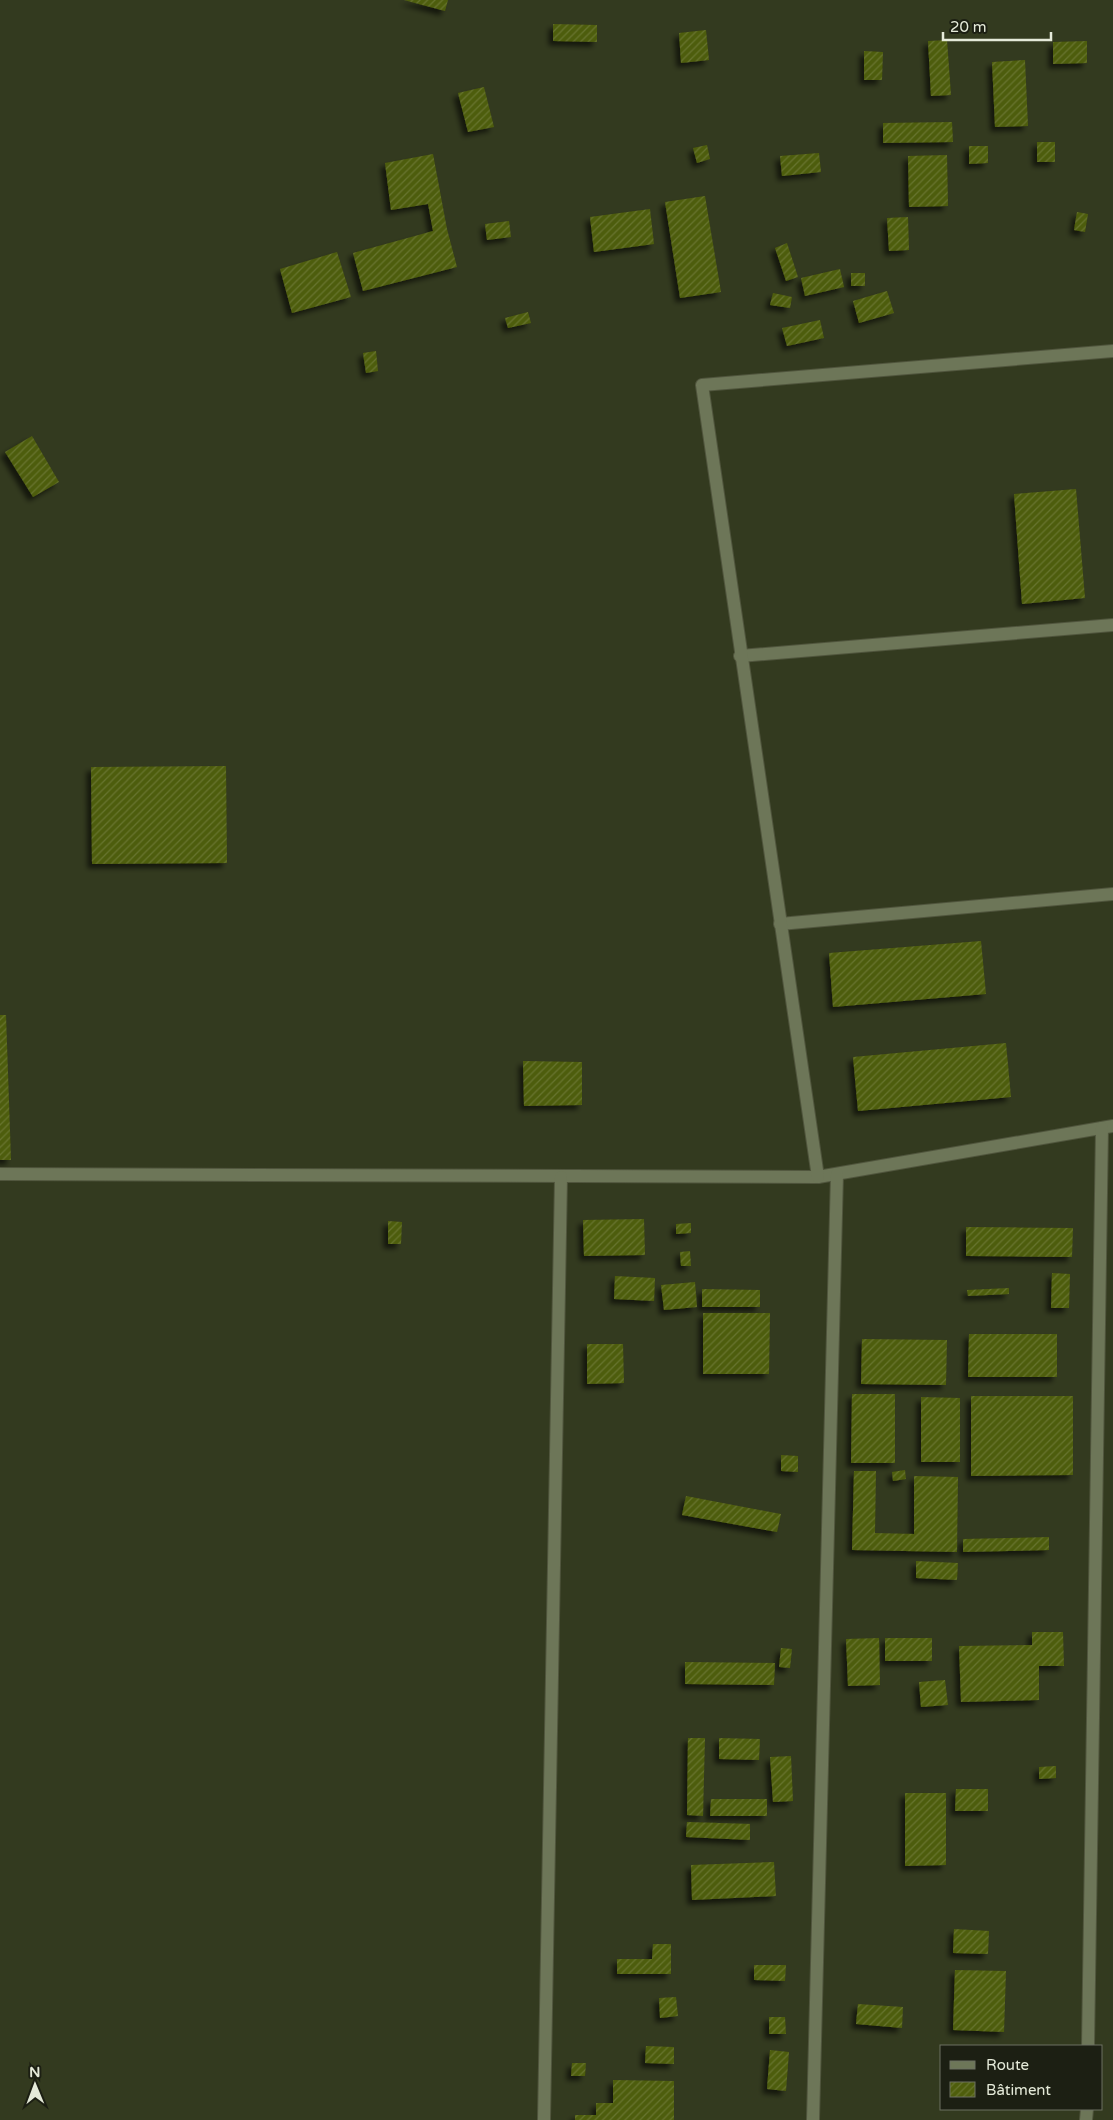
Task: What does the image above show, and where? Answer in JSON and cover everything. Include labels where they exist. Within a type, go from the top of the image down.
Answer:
[{"type":"street","points":[[818,1178],[740,656],[702,385],[1113,351]]},
{"type":"street","points":[[740,656],[1113,625]]},
{"type":"street","points":[[780,924],[1113,894]]},
{"type":"street","points":[[0,1174],[818,1178],[1107,1127],[1088,2045]]},
{"type":"street","points":[[813,2120],[837,1174]]},
{"type":"street","points":[[544,2120],[561,1177]]},
{"type":"building","points":[[404,0],[448,0],[445,11]]},
{"type":"building","points":[[553,24],[597,25],[597,42],[553,41]]},
{"type":"building","points":[[706,30],[709,60],[681,63],[679,33]]},
{"type":"building","points":[[947,40],[951,95],[931,96],[928,41]]},
{"type":"building","points":[[1087,41],[1087,63],[1053,64],[1053,42]]},
{"type":"building","points":[[864,51],[883,52],[882,80],[864,80]]},
{"type":"building","points":[[1025,60],[1028,126],[995,127],[992,62]]},
{"type":"building","points":[[484,87],[494,127],[468,132],[458,93]]},
{"type":"building","points":[[952,122],[953,142],[883,143],[883,123]]},
{"type":"building","points":[[1037,142],[1055,142],[1055,162],[1037,162]]},
{"type":"building","points":[[707,145],[710,159],[697,163],[693,148]]},
{"type":"building","points":[[969,146],[988,146],[988,163],[969,164]]},
{"type":"building","points":[[819,153],[821,172],[782,176],[780,156]]},
{"type":"building","points":[[433,154],[447,229],[457,267],[363,291],[353,253],[433,231],[428,204],[391,210],[385,163]]},
{"type":"building","points":[[947,155],[948,206],[909,207],[908,156]]},
{"type":"building","points":[[705,196],[721,292],[680,298],[665,202]]},
{"type":"building","points":[[650,209],[654,244],[594,252],[590,217]]},
{"type":"building","points":[[1077,212],[1088,214],[1085,232],[1074,230]]},
{"type":"building","points":[[908,217],[909,250],[889,251],[887,218]]},
{"type":"building","points":[[509,221],[511,237],[487,240],[485,224]]},
{"type":"building","points":[[787,243],[798,277],[786,281],[775,248]]},
{"type":"building","points":[[337,252],[351,297],[292,313],[280,269]]},
{"type":"building","points":[[840,269],[844,287],[805,296],[801,278]]},
{"type":"building","points":[[851,273],[865,273],[865,286],[851,286]]},
{"type":"building","points":[[887,291],[894,313],[859,323],[853,301]]},
{"type":"building","points":[[773,293],[792,297],[790,308],[770,305]]},
{"type":"building","points":[[528,312],[531,323],[508,328],[505,318]]},
{"type":"building","points":[[820,320],[824,338],[787,346],[782,328]]},
{"type":"building","points":[[376,351],[378,371],[366,373],[363,353]]},
{"type":"building","points":[[32,436],[59,482],[33,497],[5,452]]},
{"type":"building","points":[[1076,489],[1085,598],[1022,604],[1014,494]]},
{"type":"building","points":[[226,766],[227,863],[92,864],[91,767]]},
{"type":"building","points":[[981,941],[986,994],[833,1007],[829,953]]},
{"type":"building","points":[[0,1015],[6,1015],[11,1160],[0,1160]]},
{"type":"building","points":[[1006,1043],[1011,1097],[858,1111],[853,1057]]},
{"type":"building","points":[[523,1061],[582,1062],[582,1105],[524,1106]]},
{"type":"building","points":[[644,1219],[645,1255],[584,1256],[583,1220]]},
{"type":"building","points":[[388,1221],[402,1222],[401,1244],[388,1244]]},
{"type":"building","points":[[691,1223],[691,1233],[676,1234],[676,1224]]},
{"type":"building","points":[[966,1227],[1073,1228],[1072,1257],[966,1256]]},
{"type":"building","points":[[690,1251],[691,1266],[681,1266],[680,1252]]},
{"type":"building","points":[[1052,1273],[1070,1274],[1069,1308],[1051,1308]]},
{"type":"building","points":[[615,1276],[655,1278],[654,1301],[614,1299]]},
{"type":"building","points":[[695,1282],[697,1307],[664,1310],[661,1285]]},
{"type":"building","points":[[1009,1288],[1009,1294],[968,1296],[967,1290]]},
{"type":"building","points":[[702,1289],[760,1290],[760,1307],[702,1307]]},
{"type":"building","points":[[703,1313],[770,1313],[769,1374],[703,1374]]},
{"type":"building","points":[[969,1334],[1057,1334],[1057,1377],[968,1377]]},
{"type":"building","points":[[862,1339],[947,1340],[946,1385],[861,1384]]},
{"type":"building","points":[[587,1344],[623,1344],[624,1383],[587,1384]]},
{"type":"building","points":[[852,1394],[895,1394],[895,1463],[851,1463]]},
{"type":"building","points":[[971,1396],[1073,1396],[1073,1475],[971,1476]]},
{"type":"building","points":[[921,1397],[960,1398],[960,1462],[921,1462]]},
{"type":"building","points":[[781,1455],[798,1456],[798,1472],[781,1471]]},
{"type":"building","points":[[905,1470],[906,1479],[893,1481],[892,1472]]},
{"type":"building","points":[[854,1471],[876,1471],[875,1533],[914,1534],[914,1476],[958,1477],[957,1552],[852,1550]]},
{"type":"building","points":[[686,1496],[781,1514],[777,1532],[682,1515]]},
{"type":"building","points":[[1049,1537],[1049,1550],[963,1552],[963,1539]]},
{"type":"building","points":[[916,1561],[958,1563],[957,1580],[916,1578]]},
{"type":"building","points":[[1032,1632],[1063,1632],[1064,1666],[1039,1666],[1039,1700],[961,1702],[959,1646],[1032,1645]]},
{"type":"building","points":[[879,1638],[880,1685],[848,1686],[846,1639]]},
{"type":"building","points":[[885,1638],[932,1638],[932,1661],[885,1661]]},
{"type":"building","points":[[781,1648],[792,1649],[790,1668],[779,1667]]},
{"type":"building","points":[[685,1662],[775,1663],[774,1685],[685,1684]]},
{"type":"building","points":[[945,1680],[948,1705],[921,1707],[919,1682]]},
{"type":"building","points":[[688,1738],[705,1738],[703,1816],[687,1815]]},
{"type":"building","points":[[719,1738],[760,1739],[759,1760],[719,1759]]},
{"type":"building","points":[[791,1756],[793,1801],[773,1802],[770,1757]]},
{"type":"building","points":[[1056,1766],[1056,1778],[1039,1779],[1039,1767]]},
{"type":"building","points":[[956,1789],[988,1789],[988,1811],[955,1811]]},
{"type":"building","points":[[905,1793],[946,1793],[946,1865],[905,1866]]},
{"type":"building","points":[[711,1799],[767,1799],[767,1816],[710,1816]]},
{"type":"building","points":[[687,1822],[750,1824],[750,1840],[686,1837]]},
{"type":"building","points":[[774,1862],[776,1896],[692,1900],[691,1865]]},
{"type":"building","points":[[954,1929],[989,1931],[988,1954],[953,1953]]},
{"type":"building","points":[[653,1944],[671,1944],[671,1974],[617,1974],[617,1959],[652,1959]]},
{"type":"building","points":[[754,1965],[786,1965],[785,1981],[754,1980]]},
{"type":"building","points":[[955,1970],[1006,1971],[1004,2032],[953,2030]]},
{"type":"building","points":[[676,1997],[678,2016],[660,2018],[659,1998]]},
{"type":"building","points":[[858,2004],[903,2007],[902,2028],[856,2024]]},
{"type":"building","points":[[769,2017],[785,2017],[786,2034],[769,2034]]},
{"type":"building","points":[[646,2046],[674,2047],[674,2064],[645,2063]]},
{"type":"building","points":[[770,2050],[789,2052],[786,2091],[767,2089]]},
{"type":"building","points":[[572,2063],[586,2063],[585,2076],[571,2076]]},
{"type":"building","points":[[613,2080],[674,2081],[674,2120],[575,2120],[575,2115],[596,2115],[596,2103],[613,2103]]}]
